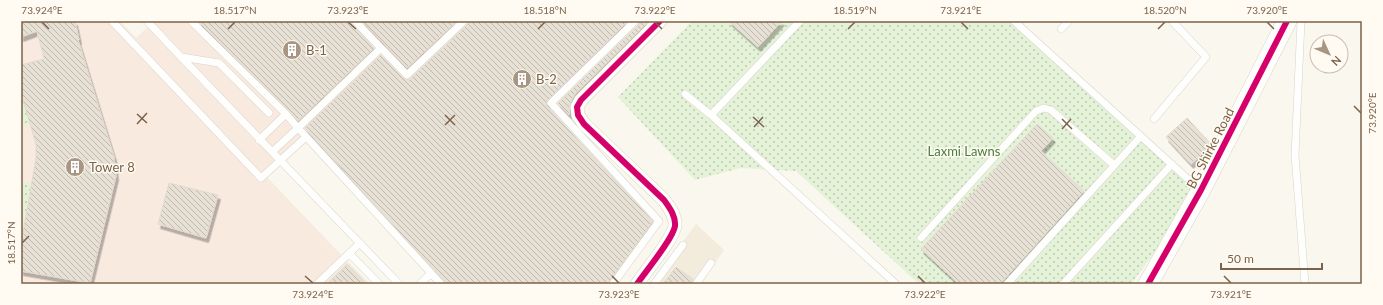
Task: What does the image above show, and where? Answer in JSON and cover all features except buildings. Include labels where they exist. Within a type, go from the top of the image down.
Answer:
[{"type":"street","points":[[637,284],[666,243],[675,226],[673,213],[664,200],[584,124],[578,115],[577,107],[581,100],[660,21]]},
{"type":"street","name":"BG Shirke Road","points":[[1148,284],[1201,190],[1287,21]]},
{"type":"lane","points":[[112,21],[261,178],[306,137]]},
{"type":"lane","points":[[146,21],[399,284]]},
{"type":"lane","points":[[191,21],[286,114],[440,284]]},
{"type":"lane","points":[[355,21],[408,76],[464,21]]},
{"type":"lane","points":[[613,284],[659,221],[551,103],[635,21]]},
{"type":"lane","points":[[711,116],[800,21]]},
{"type":"lane","points":[[1014,21],[1201,190]]},
{"type":"lane","points":[[1061,29],[1069,21]]},
{"type":"lane","points":[[1154,119],[1206,57],[1172,21]]},
{"type":"lane","points":[[1301,21],[1295,155],[1305,284]]},
{"type":"lane","points":[[272,152],[381,48]]},
{"type":"lane","points":[[181,57],[219,63],[269,113]]},
{"type":"lane","points":[[685,94],[896,284]]},
{"type":"lane","points":[[921,238],[1036,111],[1044,108],[1051,110],[1114,166]]},
{"type":"lane","points":[[259,140],[286,114]]},
{"type":"lane","points":[[1007,284],[1141,136]]},
{"type":"lane","points":[[1063,284],[1172,164]]},
{"type":"lane","points":[[317,284],[360,243]]},
{"type":"lane","points":[[654,284],[683,245]]},
{"type":"lane","points":[[349,253],[379,284]]},
{"type":"lane","points":[[696,284],[711,263]]},
{"type":"lane","points":[[420,284],[431,273]]},
{"type":"shaded area","points":[[21,21],[120,21],[136,38],[154,21],[655,21],[594,94],[551,122],[315,125],[264,174],[347,261],[323,284],[21,284]]},
{"type":"shaded area","points":[[696,224],[724,250],[701,284],[652,284]]},
{"type":"shaded area","points":[[347,261],[370,284],[323,284]]},
{"type":"green space","name":"Laxmi Lawns","points":[[692,21],[1014,21],[1201,190],[1131,284],[919,284],[796,171],[740,168],[695,180],[618,97]]},
{"type":"green space","points":[[21,94],[30,124],[21,125]]},
{"type":"green space","points":[[21,183],[31,183],[21,244]]},
{"type":"cycle path","points":[[637,284],[673,232],[675,226],[673,215],[664,200],[584,124],[578,115],[577,107],[581,100],[660,21]]},
{"type":"cycle path","points":[[1148,284],[1201,190],[1287,21]]},
{"type":"place","name":"B-1","points":[[292,50]]},
{"type":"place","name":"B-2","points":[[522,79]]},
{"type":"place","name":"Tower 8","points":[[75,167]]}]
